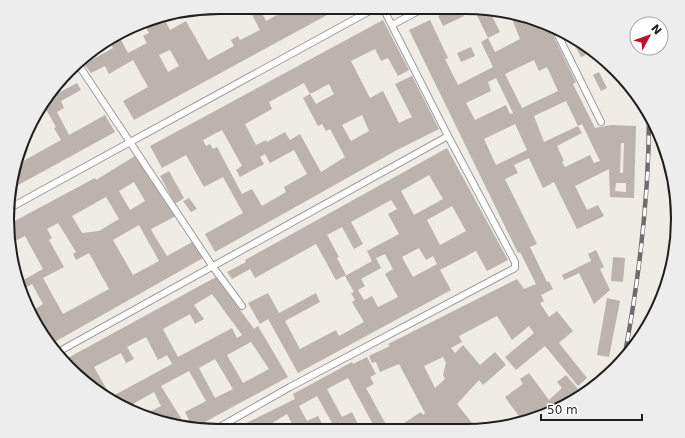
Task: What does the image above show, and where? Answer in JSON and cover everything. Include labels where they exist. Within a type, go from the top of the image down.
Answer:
[{"type":"lane","points":[[14,206],[364,14]]},
{"type":"lane","points":[[225,424],[290,387],[515,268],[515,262],[448,136],[386,14]]},
{"type":"lane","points":[[392,25],[413,14]]},
{"type":"lane","points":[[558,36],[601,122]]},
{"type":"lane","points":[[81,68],[213,267],[242,306]]},
{"type":"lane","points":[[61,350],[448,136]]},
{"type":"building","points":[[252,14],[262,14],[266,21],[278,14],[329,14],[134,120],[123,101],[148,87],[133,60],[109,74],[105,66],[91,73],[84,65],[113,48],[111,44],[120,39],[128,53],[147,43],[143,36],[149,33],[146,28],[166,21],[170,30],[186,21],[208,60],[234,46],[231,40],[238,36],[240,40],[260,30]],"holes":[[[170,50],[179,66],[168,72],[159,55]]]},
{"type":"building","points":[[442,14],[463,14],[464,16],[443,26],[438,16]]},
{"type":"building","points":[[476,14],[492,16],[500,32],[488,38]]},
{"type":"building","points":[[512,19],[552,33],[576,82],[573,84],[595,128],[611,125],[636,126],[634,198],[610,197],[609,169],[575,186],[587,210],[598,205],[604,216],[577,229],[554,182],[543,188],[529,158],[514,165],[518,173],[505,179],[537,244],[530,247],[547,282],[549,281],[553,289],[541,295],[544,301],[540,303],[549,317],[557,311],[573,331],[559,343],[587,378],[578,386],[545,346],[516,370],[505,357],[534,333],[529,326],[512,340],[497,316],[459,336],[462,342],[451,348],[455,353],[463,345],[480,365],[495,352],[506,365],[483,385],[479,380],[457,404],[473,424],[402,424],[421,412],[423,415],[425,413],[399,364],[380,372],[376,362],[372,363],[369,356],[390,346],[388,344],[517,279],[524,289],[536,284],[520,252],[518,253],[409,30],[430,20],[448,58],[445,59],[458,85],[493,67],[481,42],[488,38],[495,52],[520,39]],"holes":[[[534,60],[539,71],[547,67],[558,91],[522,108],[505,74]],[[496,78],[513,113],[510,114],[506,105],[475,120],[466,103],[491,91],[488,82]],[[566,101],[578,126],[544,142],[534,116]],[[515,124],[527,150],[496,165],[484,139]],[[582,124],[600,161],[594,163],[590,155],[565,167],[562,162],[564,161],[557,146],[582,133],[578,126]],[[621,143],[624,143],[623,173],[620,173]],[[616,183],[626,183],[626,192],[615,191]],[[443,357],[446,363],[443,375],[445,379],[435,388],[424,366]]]},
{"type":"building","points":[[383,20],[409,70],[398,76],[388,58],[381,61],[375,49],[351,61],[370,98],[383,91],[399,123],[412,117],[395,84],[412,76],[439,129],[397,150],[215,252],[205,234],[243,213],[223,177],[204,187],[186,155],[162,168],[150,146]],"holes":[[[304,83],[310,94],[303,98],[318,126],[322,124],[326,131],[330,129],[345,157],[321,172],[300,134],[290,140],[285,132],[267,142],[266,140],[256,145],[245,124],[272,109],[269,102]],[[329,84],[334,94],[316,104],[310,94]],[[362,115],[369,131],[351,141],[342,125]],[[222,130],[242,166],[236,170],[240,177],[264,164],[260,157],[265,154],[270,163],[294,150],[307,174],[284,187],[286,192],[262,206],[252,189],[242,194],[217,147],[213,149],[210,144],[206,146],[203,140]]]},
{"type":"building","points":[[574,45],[588,54],[581,57]]},
{"type":"building","points":[[471,47],[475,56],[461,62],[457,53]]},
{"type":"building","points":[[599,72],[607,88],[601,91],[593,75]]},
{"type":"building","points":[[77,83],[81,90],[61,101],[64,108],[57,112],[69,135],[105,115],[115,132],[17,186],[22,161],[61,140],[54,128],[56,127],[46,109],[56,94]]},
{"type":"building","points":[[447,148],[508,260],[487,271],[476,251],[440,270],[451,290],[298,373],[268,319],[260,324],[248,303],[268,293],[279,313],[316,293],[320,302],[285,321],[300,349],[336,330],[339,336],[364,322],[352,302],[355,300],[351,293],[354,292],[345,276],[372,261],[367,251],[399,234],[388,214],[397,209],[391,200],[351,222],[363,244],[354,249],[342,227],[327,235],[339,257],[337,258],[346,275],[336,280],[316,244],[255,278],[250,269],[232,279],[227,272],[246,262],[245,260]],"holes":[[[429,175],[443,199],[414,215],[401,191]],[[452,206],[466,231],[440,245],[427,220]],[[419,248],[426,260],[433,256],[437,264],[413,277],[402,257]],[[385,254],[393,269],[385,274],[398,297],[378,307],[372,296],[364,300],[358,290],[365,286],[361,279],[381,268],[376,258]]]},
{"type":"building","points":[[138,154],[176,216],[151,229],[167,256],[194,241],[203,258],[55,342],[35,309],[43,304],[32,284],[26,287],[23,280],[43,269],[25,236],[15,241],[14,221],[95,178],[96,180]],"holes":[[[134,182],[145,201],[130,210],[119,191]],[[106,197],[119,219],[99,231],[82,233],[72,216]],[[58,223],[76,252],[73,254],[76,260],[89,253],[109,289],[63,314],[43,278],[64,267],[49,240],[52,238],[47,229]],[[139,225],[159,261],[133,275],[113,240]]]},
{"type":"building","points":[[169,171],[184,198],[175,204],[160,176]]},
{"type":"building","points":[[669,192],[671,206],[669,206]]},
{"type":"building","points":[[189,198],[197,209],[191,212],[183,201]]},
{"type":"building","points":[[596,250],[604,267],[600,269],[610,290],[594,304],[579,273],[564,280],[562,275],[591,261],[588,254]]},
{"type":"building","points":[[613,257],[625,258],[623,282],[611,281]]},
{"type":"building","points":[[216,277],[254,329],[258,326],[288,377],[202,423],[187,421],[189,420],[185,412],[206,401],[189,371],[161,386],[182,421],[150,412],[161,406],[154,392],[133,404],[134,405],[114,395],[172,364],[167,355],[158,360],[146,337],[127,347],[134,359],[126,363],[121,353],[94,367],[107,391],[94,382],[68,358]],"holes":[[[212,294],[242,335],[237,338],[232,328],[178,357],[163,329],[190,314],[195,324],[204,319],[194,305]],[[251,342],[269,369],[243,383],[227,355]],[[215,359],[233,389],[215,398],[199,368]]]},
{"type":"building","points":[[607,298],[620,301],[609,357],[597,355]]},
{"type":"building","points":[[367,357],[376,374],[370,377],[374,384],[366,388],[386,424],[373,424],[348,378],[327,389],[342,417],[352,412],[358,424],[330,424],[332,423],[317,396],[299,406],[307,421],[318,416],[322,424],[292,424],[287,414],[271,424],[244,424],[295,399],[293,394],[352,362],[353,364]]},
{"type":"building","points":[[529,373],[549,400],[562,388],[557,382],[566,375],[578,389],[557,403],[519,417],[505,397],[523,384],[520,379]]},
{"type":"railway","points":[[626,347],[639,269],[645,208],[649,126]]}]
